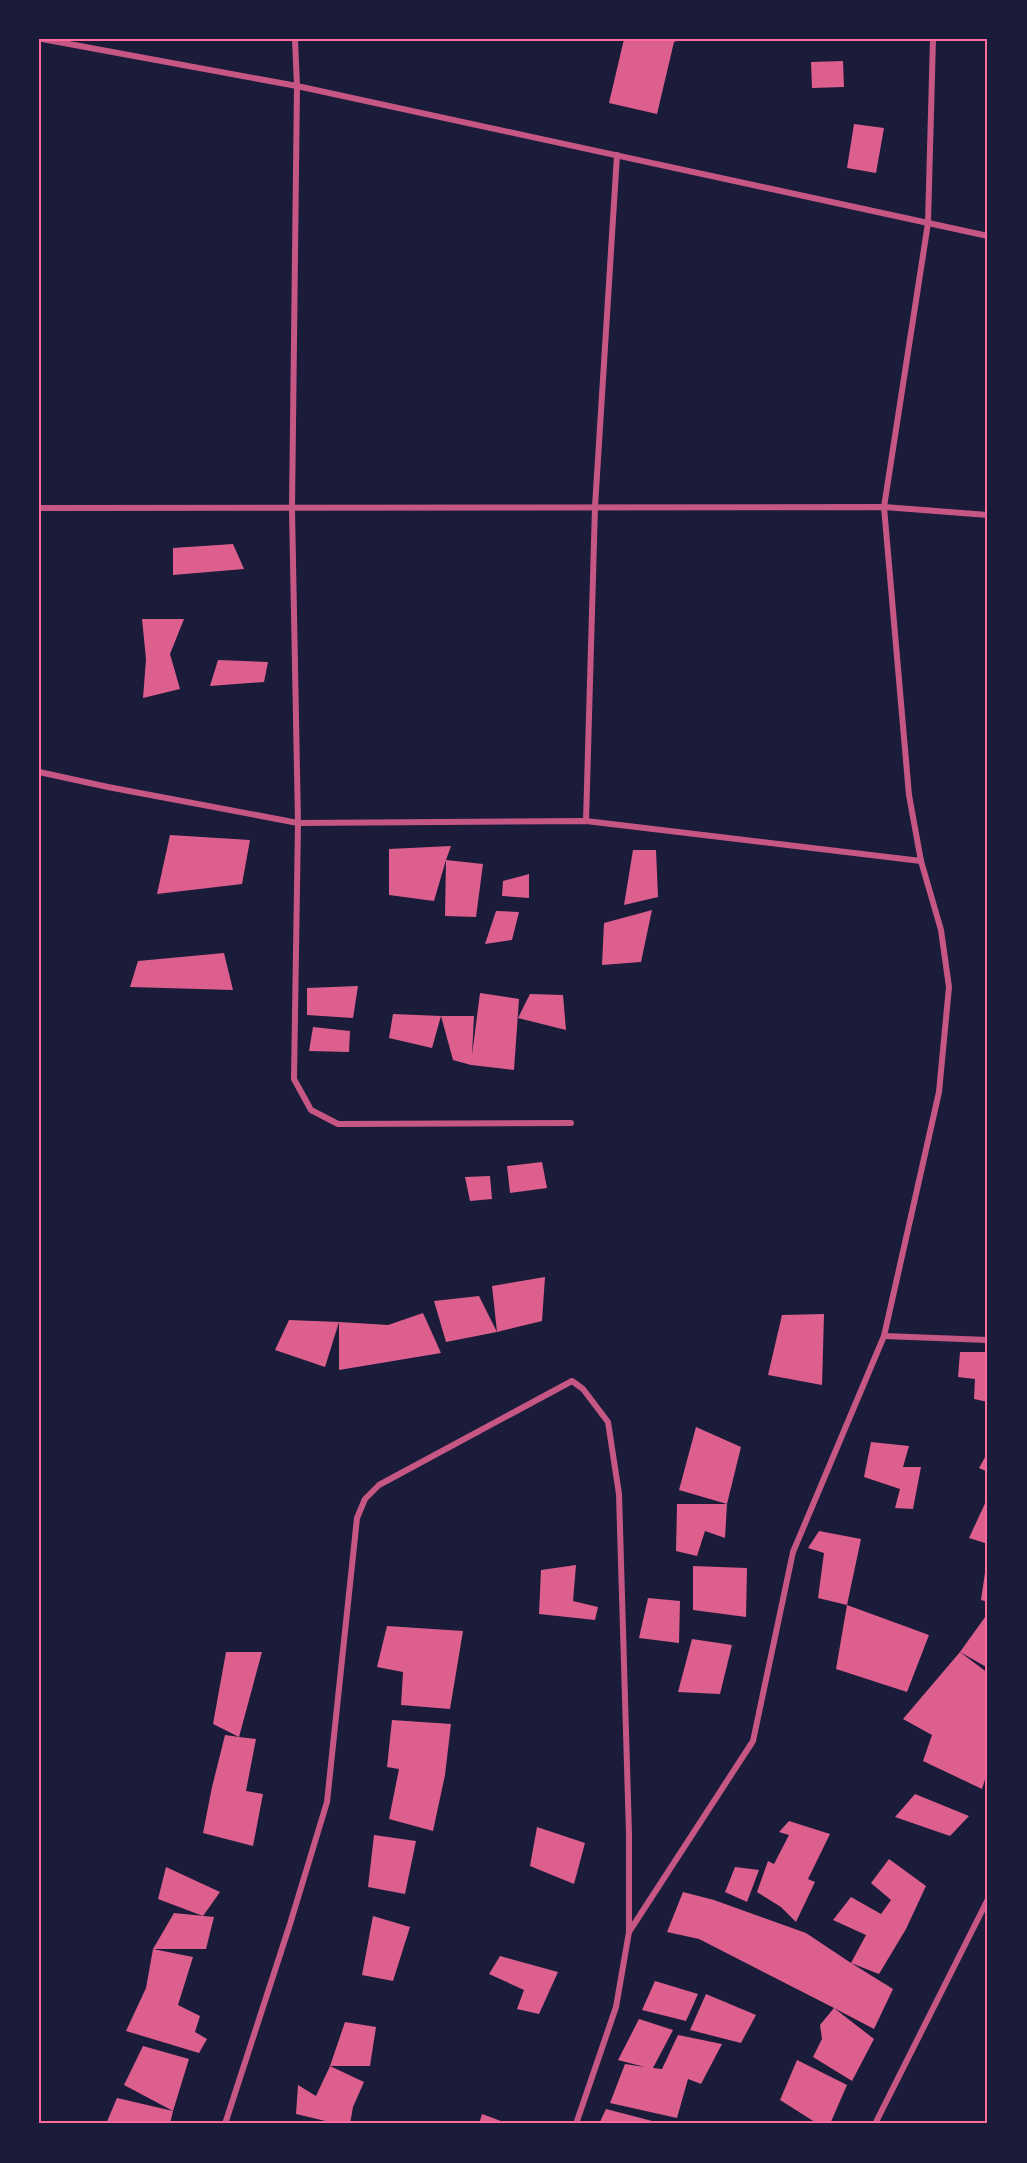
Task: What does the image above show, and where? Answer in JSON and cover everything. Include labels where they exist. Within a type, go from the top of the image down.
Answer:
[{"type":"street","points":[[42,39],[297,86],[988,236]]},
{"type":"street","points":[[295,39],[297,86],[292,508],[298,823],[294,1079],[310,1110],[338,1124],[571,1123]]},
{"type":"street","points":[[629,1932],[753,1741],[793,1552],[884,1336],[939,1092],[949,987],[941,930],[921,861],[909,795],[884,507],[928,223],[933,39]]},
{"type":"street","points":[[586,821],[595,507],[617,155]]},
{"type":"street","points":[[39,508],[884,507],[988,515]]},
{"type":"street","points":[[39,772],[298,823],[586,821],[921,861]]},
{"type":"street","points":[[884,1336],[988,1340]]},
{"type":"street","points":[[225,2124],[291,1924],[327,1802],[357,1518],[365,1499],[379,1485],[572,1381],[583,1389],[608,1422],[619,1494],[629,1834],[629,1932],[616,2007],[576,2124]]},
{"type":"street","points":[[875,2124],[988,1899]]},
{"type":"building","points":[[624,39],[682,39],[674,42],[657,114],[609,103]]},
{"type":"building","points":[[843,61],[844,87],[812,88],[811,62]]},
{"type":"building","points":[[854,124],[884,128],[876,173],[847,168]]},
{"type":"building","points":[[233,544],[244,569],[173,575],[173,548]]},
{"type":"building","points":[[142,619],[184,619],[170,654],[180,689],[143,698],[146,659]]},
{"type":"building","points":[[218,660],[268,662],[264,682],[210,686]]},
{"type":"building","points":[[170,835],[250,840],[242,884],[157,894]]},
{"type":"building","points":[[451,846],[434,901],[389,895],[389,849]]},
{"type":"building","points":[[633,850],[656,850],[658,897],[624,905]]},
{"type":"building","points":[[446,860],[483,864],[476,917],[445,916]]},
{"type":"building","points":[[529,874],[529,898],[502,896],[503,881]]},
{"type":"building","points":[[652,910],[641,962],[602,965],[604,923]]},
{"type":"building","points":[[496,911],[519,912],[512,940],[485,944]]},
{"type":"building","points":[[224,953],[233,990],[130,987],[138,961]]},
{"type":"building","points":[[358,986],[353,1018],[307,1015],[307,988]]},
{"type":"building","points":[[480,993],[519,999],[514,1070],[471,1065],[453,1060],[441,1016],[474,1016],[472,1055]]},
{"type":"building","points":[[530,994],[563,995],[566,1030],[518,1018]]},
{"type":"building","points":[[393,1014],[441,1016],[432,1048],[389,1038]]},
{"type":"building","points":[[313,1027],[350,1031],[349,1052],[309,1051]]},
{"type":"building","points":[[542,1162],[547,1188],[510,1193],[507,1166]]},
{"type":"building","points":[[490,1176],[492,1199],[470,1201],[465,1177]]},
{"type":"building","points":[[545,1277],[542,1321],[497,1332],[492,1286]]},
{"type":"building","points":[[479,1296],[497,1332],[446,1342],[434,1301]]},
{"type":"building","points":[[423,1313],[441,1353],[339,1370],[339,1322],[388,1325]]},
{"type":"building","points":[[824,1314],[822,1385],[768,1375],[782,1315]]},
{"type":"building","points":[[289,1320],[339,1322],[325,1367],[275,1350]]},
{"type":"building","points":[[960,1352],[988,1352],[988,1402],[974,1399],[975,1379],[958,1377]]},
{"type":"building","points":[[696,1427],[741,1447],[727,1504],[679,1490]]},
{"type":"building","points":[[871,1442],[909,1446],[903,1467],[921,1467],[913,1509],[895,1508],[900,1489],[864,1477]]},
{"type":"building","points":[[988,1452],[988,1472],[979,1468]]},
{"type":"building","points":[[988,1497],[988,1544],[969,1538]]},
{"type":"building","points":[[677,1504],[727,1504],[725,1538],[705,1531],[697,1556],[676,1551]]},
{"type":"building","points":[[819,1531],[861,1539],[847,1605],[818,1598],[824,1553],[808,1548]]},
{"type":"building","points":[[988,1559],[988,1602],[981,1600]]},
{"type":"building","points":[[576,1565],[573,1601],[598,1607],[595,1620],[539,1614],[541,1570]]},
{"type":"building","points":[[693,1566],[747,1568],[746,1617],[693,1610]]},
{"type":"building","points":[[648,1598],[680,1601],[679,1643],[639,1638]]},
{"type":"building","points":[[847,1605],[929,1635],[907,1692],[836,1669]]},
{"type":"building","points":[[988,1613],[988,1668],[960,1652]]},
{"type":"building","points":[[387,1626],[463,1631],[450,1709],[401,1705],[403,1672],[377,1667]]},
{"type":"building","points":[[692,1639],[732,1645],[720,1694],[678,1692]]},
{"type":"building","points":[[226,1652],[262,1652],[239,1737],[213,1724]]},
{"type":"building","points":[[960,1652],[988,1673],[988,1770],[982,1789],[923,1761],[932,1735],[903,1719]]},
{"type":"building","points":[[392,1720],[451,1724],[445,1775],[433,1831],[389,1819],[399,1769],[387,1767]]},
{"type":"building","points":[[225,1735],[256,1739],[246,1791],[263,1794],[253,1846],[203,1833]]},
{"type":"building","points":[[915,1794],[969,1816],[950,1836],[895,1817]]},
{"type":"building","points":[[789,1821],[830,1834],[808,1879],[815,1882],[796,1922],[781,1907],[757,1892],[768,1861],[774,1864],[789,1835],[779,1832]]},
{"type":"building","points":[[537,1827],[585,1843],[574,1884],[530,1866]]},
{"type":"building","points":[[374,1835],[416,1841],[405,1894],[368,1887]]},
{"type":"building","points":[[889,1859],[926,1886],[906,1929],[879,1974],[851,1963],[866,1935],[833,1920],[851,1897],[881,1914],[891,1900],[871,1883]]},
{"type":"building","points":[[166,1867],[220,1892],[203,1916],[158,1899]]},
{"type":"building","points":[[735,1867],[759,1870],[747,1902],[725,1892]]},
{"type":"building","points":[[683,1892],[714,1900],[806,1933],[893,1989],[874,2029],[699,1939],[667,1932]]},
{"type":"building","points":[[174,1913],[214,1917],[206,1949],[153,1949]]},
{"type":"building","points":[[373,1916],[410,1927],[393,1981],[362,1975]]},
{"type":"building","points":[[153,1949],[193,1957],[178,2005],[200,2016],[195,2032],[207,2039],[199,2053],[126,2031],[146,1988]]},
{"type":"building","points":[[500,1956],[558,1972],[539,2014],[517,2009],[524,1990],[489,1974]]},
{"type":"building","points":[[655,1981],[698,1994],[686,2021],[642,2010]]},
{"type":"building","points":[[706,1994],[756,2015],[741,2043],[690,2030]]},
{"type":"building","points":[[834,2008],[874,2039],[852,2081],[813,2057],[822,2039],[820,2025]]},
{"type":"building","points":[[639,2019],[673,2030],[653,2068],[662,2069],[678,2035],[722,2044],[701,2084],[688,2079],[677,2118],[610,2103],[625,2064],[645,2067],[618,2060]]},
{"type":"building","points":[[345,2022],[376,2027],[370,2066],[330,2066]]},
{"type":"building","points":[[143,2046],[189,2059],[173,2111],[124,2085]]},
{"type":"building","points":[[797,2060],[847,2085],[830,2124],[818,2124],[780,2100]]},
{"type":"building","points":[[330,2066],[364,2082],[353,2107],[350,2124],[338,2124],[296,2114],[298,2085],[316,2096]]},
{"type":"building","points":[[117,2098],[173,2111],[170,2124],[106,2124]]},
{"type":"building","points":[[606,2109],[660,2123],[660,2124],[599,2124]]},
{"type":"building","points":[[482,2114],[509,2124],[479,2124]]}]
